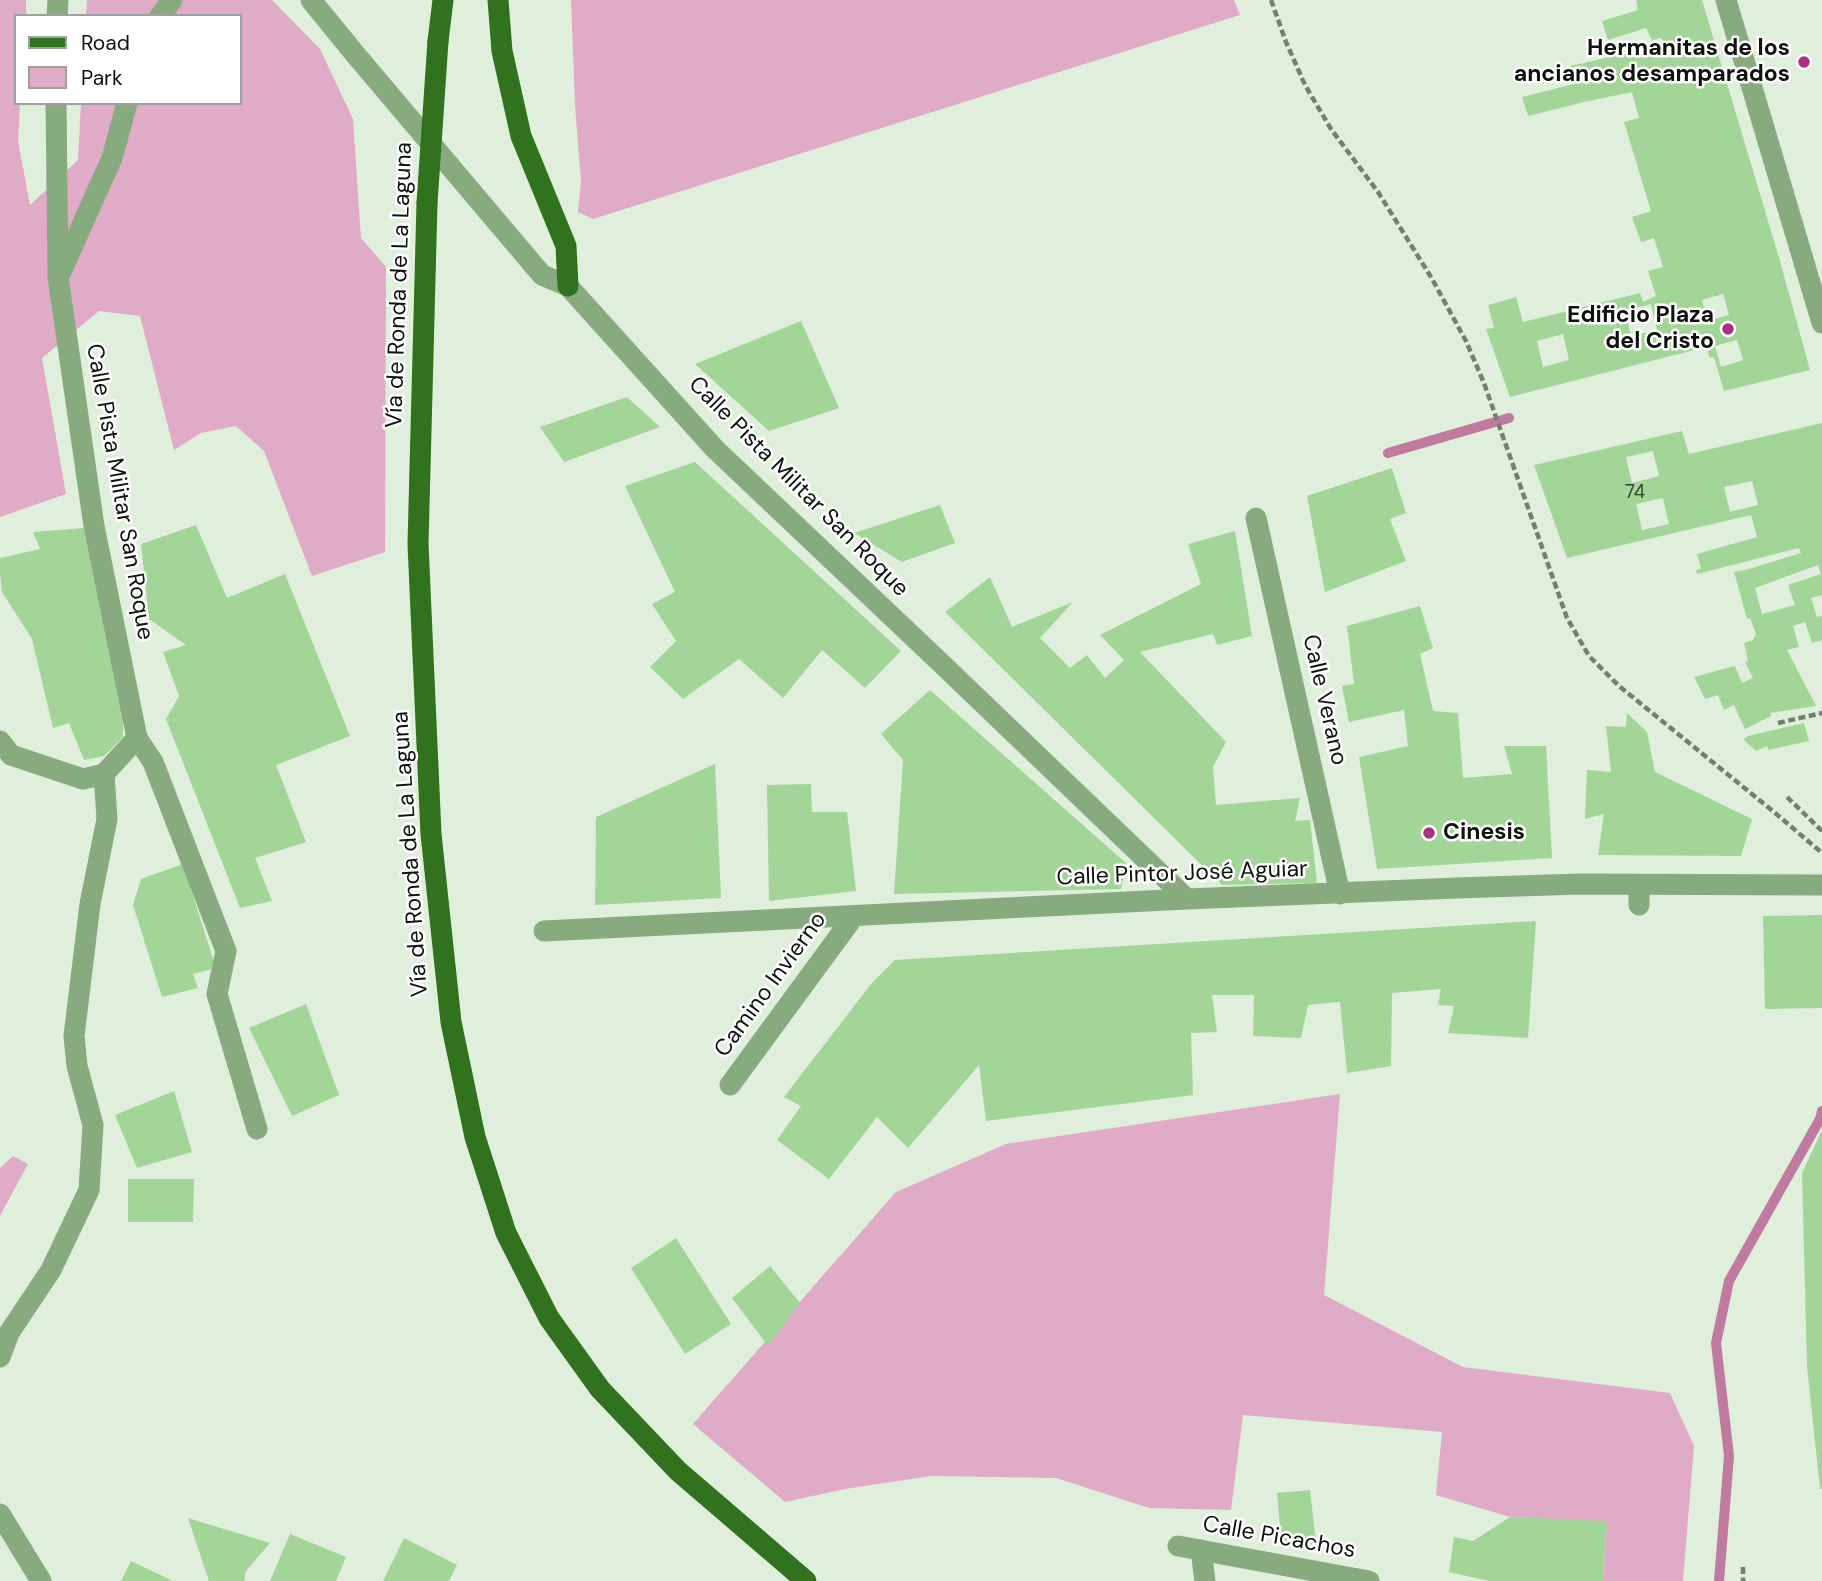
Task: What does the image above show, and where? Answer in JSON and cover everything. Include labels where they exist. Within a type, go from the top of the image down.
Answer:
[{"type":"main road","name":"Vía de Ronda de La Laguna","points":[[443,0],[427,203],[418,544],[431,834],[451,1022],[475,1137],[506,1233],[549,1318],[600,1389],[678,1471],[806,1581]]},
{"type":"main road","points":[[498,0],[502,51],[521,136],[566,246],[568,286]]},
{"type":"street","name":"Calle Pista Militar San Roque","points":[[311,0],[542,275],[568,286],[715,449],[1187,899]]},
{"type":"street","points":[[1726,0],[1822,323]]},
{"type":"street","name":"Calle Pista Militar San Roque","points":[[56,105],[58,277],[94,526],[137,738]]},
{"type":"street","points":[[58,277],[113,158],[126,105]]},
{"type":"street","name":"Calle Verano","points":[[1256,518],[1340,894]]},
{"type":"street","points":[[0,741],[11,755],[83,779],[104,774],[137,738],[153,762],[226,951],[217,994],[257,1129]]},
{"type":"street","points":[[0,1357],[9,1333],[51,1270],[89,1190],[93,1125],[77,1066],[74,1036],[90,904],[107,819],[104,774]]},
{"type":"street","name":"Calle Pintor José Aguiar","points":[[544,931],[1457,888],[1580,884],[1639,895],[1822,885]]},
{"type":"street","name":"Camino Invierno","points":[[730,1085],[854,916]]},
{"type":"street","points":[[0,1514],[41,1581]]},
{"type":"street","name":"Calle Picachos","points":[[1178,1546],[1370,1581]]},
{"type":"street","points":[[1201,1550],[1205,1581]]},
{"type":"path","points":[[1271,0],[1305,85],[1331,129],[1378,192],[1431,276],[1466,341],[1488,395],[1567,618],[1589,656],[1619,686],[1822,853]]},
{"type":"path","points":[[1778,723],[1822,713]]},
{"type":"path","points":[[1787,797],[1822,831]]},
{"type":"path","points":[[1743,1567],[1743,1581]]},
{"type":"green space","points":[[0,0],[26,0],[26,14],[14,14],[14,105],[20,105],[18,141],[30,205],[78,160],[81,105],[242,105],[242,14],[86,14],[87,0],[272,0],[320,49],[353,119],[361,238],[386,267],[385,552],[312,576],[264,451],[236,426],[201,433],[174,450],[140,316],[99,311],[42,358],[66,494],[0,517]]},
{"type":"green space","points":[[571,0],[1234,0],[1240,15],[593,219],[578,212],[581,181]]},
{"type":"green space","points":[[1340,1094],[1324,1295],[1463,1367],[1670,1393],[1694,1446],[1683,1581],[1603,1581],[1607,1522],[1510,1517],[1436,1495],[1442,1432],[1243,1415],[1231,1510],[1149,1508],[1056,1478],[931,1476],[845,1489],[785,1502],[693,1424],[896,1192],[1006,1144]]},
{"type":"green space","points":[[13,1156],[28,1164],[0,1216],[0,1168]]},
{"type":"building","points":[[1636,0],[1702,0],[1810,370],[1724,391],[1714,357],[1710,358],[1706,347],[1510,397],[1486,329],[1494,328],[1488,305],[1516,297],[1523,322],[1640,293],[1643,302],[1656,296],[1648,271],[1663,267],[1654,238],[1641,242],[1632,217],[1651,211],[1624,122],[1639,118],[1632,92],[1528,116],[1522,97],[1574,84],[1570,66],[1664,45],[1661,38],[1652,40],[1646,28],[1608,40],[1602,21],[1638,10]],"holes":[[[1723,294],[1729,315],[1708,321],[1702,300]],[[1651,304],[1657,330],[1631,336],[1625,311]],[[1563,334],[1569,360],[1543,367],[1537,341]],[[1737,340],[1743,360],[1721,367],[1715,346]]]},
{"type":"building","points":[[801,321],[839,408],[769,431],[695,364]]},
{"type":"building","points":[[627,397],[660,427],[564,462],[540,427]]},
{"type":"building","points":[[1822,423],[1822,595],[1811,598],[1817,617],[1822,616],[1822,640],[1812,643],[1805,622],[1793,626],[1799,647],[1787,650],[1816,706],[1770,713],[1771,716],[1745,729],[1734,705],[1724,710],[1718,695],[1705,699],[1694,677],[1735,666],[1742,683],[1753,678],[1745,662],[1748,661],[1744,643],[1753,640],[1756,634],[1750,618],[1747,619],[1734,572],[1801,553],[1799,548],[1697,574],[1696,570],[1701,569],[1697,554],[1757,537],[1751,515],[1567,558],[1534,465],[1682,431],[1689,454]],"holes":[[[1653,451],[1659,476],[1632,483],[1626,457]],[[1752,481],[1758,505],[1730,512],[1724,487]],[[1663,498],[1669,524],[1642,530],[1636,504]],[[1818,565],[1821,574],[1788,585],[1795,605],[1762,614],[1755,588]]]},
{"type":"building","points":[[695,462],[901,651],[865,688],[822,650],[783,698],[739,659],[683,699],[650,667],[676,641],[652,604],[675,592],[625,486]]},
{"type":"building","points":[[1392,468],[1406,513],[1390,519],[1406,561],[1325,592],[1307,496]]},
{"type":"building","points":[[940,505],[955,543],[902,562],[854,533]]},
{"type":"building","points":[[196,525],[227,598],[285,574],[350,736],[276,765],[306,842],[255,858],[272,901],[240,908],[166,719],[179,696],[163,652],[186,645],[149,619],[141,544]]},
{"type":"building","points":[[84,528],[123,713],[123,737],[104,756],[84,760],[69,723],[53,728],[32,639],[2,592],[0,558],[40,549],[33,532]]},
{"type":"building","points":[[1235,531],[1252,636],[1217,645],[1213,634],[1140,652],[1226,742],[1213,767],[1216,805],[1300,798],[1295,821],[1310,820],[1317,883],[1222,885],[945,612],[990,577],[1012,627],[1073,602],[1040,638],[1070,668],[1087,655],[1105,678],[1124,660],[1100,635],[1201,584],[1188,544]]},
{"type":"building","points":[[1420,606],[1433,648],[1420,654],[1433,711],[1458,713],[1463,778],[1512,774],[1504,746],[1546,746],[1552,858],[1377,869],[1359,757],[1408,746],[1404,710],[1349,722],[1342,686],[1354,684],[1347,626]]},
{"type":"building","points":[[930,690],[1126,863],[1121,889],[894,894],[903,760],[881,734]]},
{"type":"building","points":[[1627,713],[1647,732],[1655,772],[1752,819],[1741,856],[1598,855],[1604,814],[1585,819],[1587,770],[1611,772],[1606,726],[1626,727]]},
{"type":"building","points":[[1804,723],[1809,741],[1768,750],[1767,746],[1756,751],[1743,739],[1748,736]]},
{"type":"building","points":[[715,764],[721,898],[595,905],[596,817]]},
{"type":"building","points":[[811,784],[812,812],[847,812],[856,891],[769,901],[767,785]]},
{"type":"building","points":[[183,864],[216,968],[193,974],[198,988],[162,997],[133,905],[141,879]]},
{"type":"building","points":[[1822,915],[1822,1008],[1765,1009],[1763,916]]},
{"type":"building","points":[[1536,921],[1528,1038],[1448,1033],[1454,1006],[1438,1005],[1441,989],[1392,993],[1391,1066],[1347,1073],[1340,1002],[1308,1005],[1301,1038],[1253,1036],[1254,995],[1212,995],[1217,1032],[1191,1033],[1193,1095],[986,1121],[979,1065],[908,1148],[877,1117],[829,1179],[777,1140],[801,1106],[784,1097],[871,984],[895,960]]},
{"type":"building","points":[[306,1004],[339,1095],[292,1116],[249,1028]]},
{"type":"building","points":[[174,1091],[192,1152],[137,1168],[115,1115]]},
{"type":"building","points":[[1822,1130],[1820,1489],[1807,1366],[1802,1173]]},
{"type":"building","points":[[128,1179],[194,1179],[193,1222],[128,1222]]},
{"type":"building","points":[[676,1238],[731,1324],[685,1354],[631,1268]]},
{"type":"building","points":[[770,1266],[800,1303],[768,1346],[732,1298]]},
{"type":"building","points":[[1310,1490],[1316,1543],[1282,1546],[1277,1493]]},
{"type":"building","points":[[1510,1517],[1607,1521],[1603,1581],[1489,1581],[1449,1572],[1454,1537],[1473,1541]]},
{"type":"building","points":[[188,1518],[270,1543],[246,1571],[244,1581],[209,1581]]},
{"type":"building","points":[[290,1534],[346,1557],[336,1581],[270,1581]]},
{"type":"building","points":[[404,1538],[457,1565],[449,1581],[383,1581]]},
{"type":"building","points":[[131,1561],[173,1581],[121,1581]]},
{"type":"waterway","points":[[1388,453],[1509,418]]},
{"type":"waterway","points":[[1719,1581],[1729,1456],[1716,1343],[1729,1281],[1822,1111]]},
{"type":"place","name":"Hermanitas de los ancianos desamparados","points":[[1804,62]]},
{"type":"place","name":"Edificio Plaza del Cristo","points":[[1728,329]]},
{"type":"place","name":"Cinesis","points":[[1429,833]]}]
